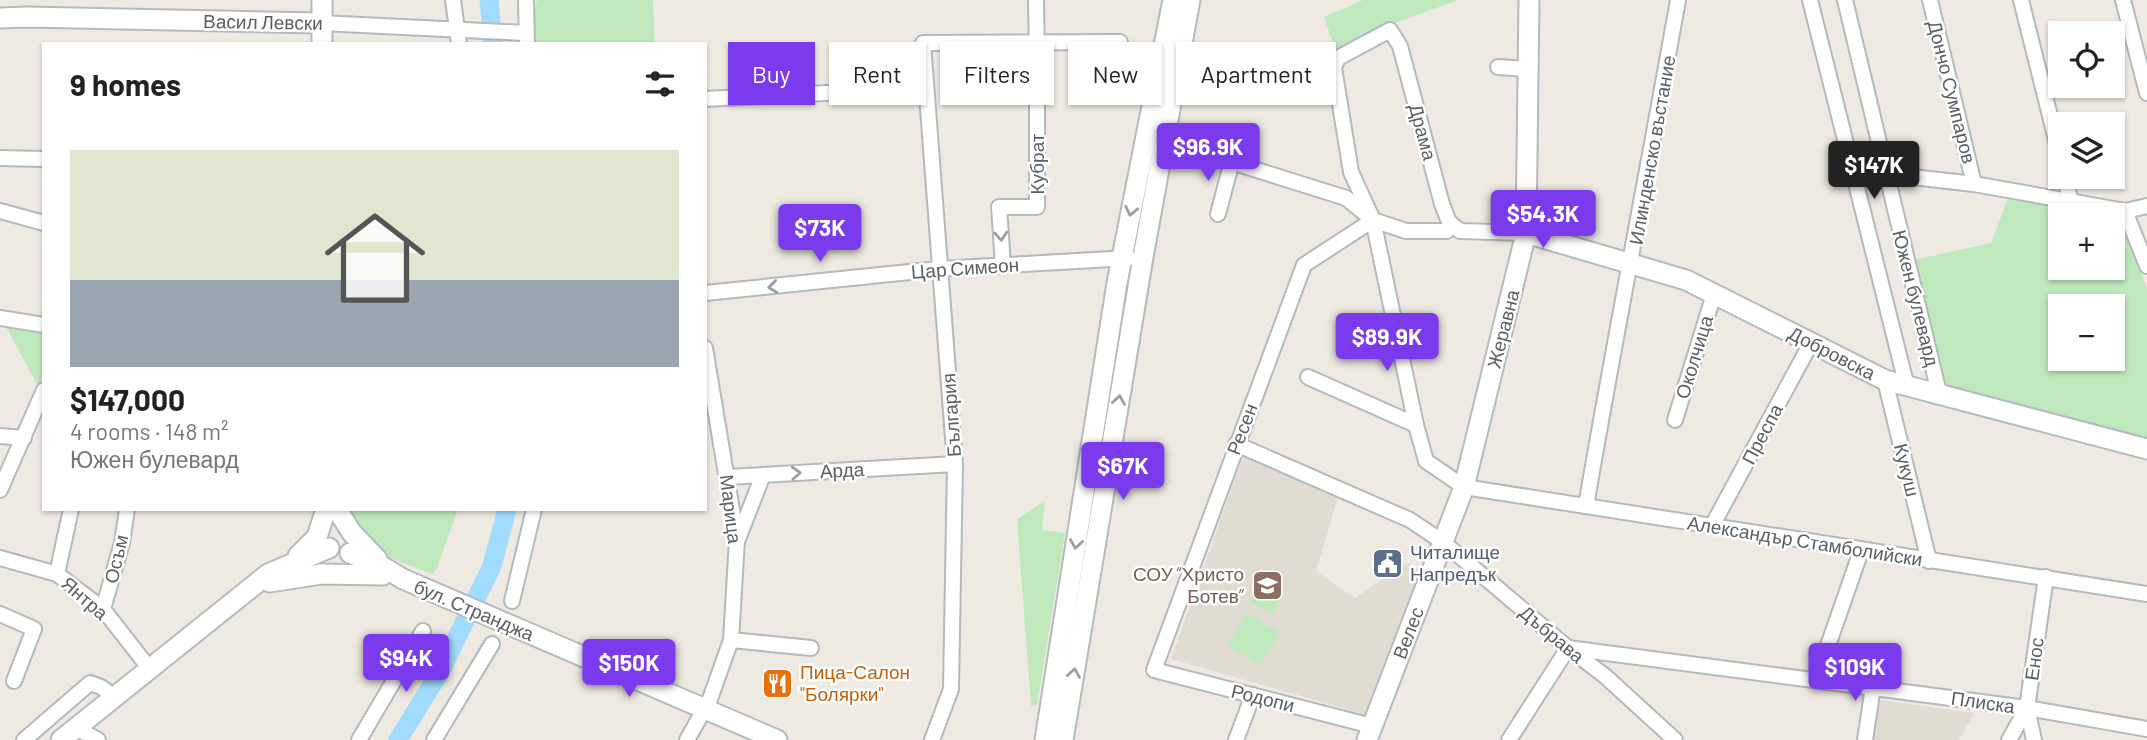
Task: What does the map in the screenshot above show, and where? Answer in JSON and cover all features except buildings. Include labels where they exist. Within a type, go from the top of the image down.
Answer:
[{"type":"street","points":[[322,0],[322,42]]},
{"type":"street","points":[[453,0],[462,35]]},
{"type":"street","points":[[1036,0],[1037,42]]},
{"type":"street","points":[[1045,740],[1122,258],[1173,0]]},
{"type":"street","points":[[1063,740],[1143,257],[1190,0]]},
{"type":"street","name":"Илинденско въстание","points":[[1586,506],[1612,350],[1631,264],[1678,0]]},
{"type":"street","points":[[1810,0],[1907,387]]},
{"type":"street","name":"Южен булевард","points":[[1845,0],[1939,393]]},
{"type":"street","name":"Дончо Сумпаров","points":[[1930,0],[1974,184]]},
{"type":"street","points":[[2021,0],[2049,112]]},
{"type":"street","points":[[2123,0],[2147,93]]},
{"type":"street","points":[[522,36],[525,1]]},
{"type":"street","name":"Жеравна","points":[[1464,487],[1526,233],[1527,69],[1524,1]]},
{"type":"street","name":"Васил Левски","points":[[0,18],[321,23],[462,35],[522,36]]},
{"type":"street","name":"Драма","points":[[1373,219],[1352,172],[1334,68],[1338,58],[1390,30],[1400,47],[1442,204],[1453,231]]},
{"type":"street","points":[[1498,67],[1527,69]]},
{"type":"street","points":[[707,99],[829,93]]},
{"type":"street","name":"България","points":[[926,101],[955,464],[951,689],[932,740]]},
{"type":"street","name":"Кубрат","points":[[1003,265],[999,207],[1037,207],[1037,105]]},
{"type":"street","points":[[1190,149],[1346,198],[1373,219],[1406,232],[1526,233]]},
{"type":"street","points":[[0,158],[42,159]]},
{"type":"street","points":[[1218,214],[1232,161]]},
{"type":"street","points":[[1886,174],[1974,184],[2071,203],[2068,189]]},
{"type":"street","points":[[2147,206],[2125,211],[2147,266]]},
{"type":"street","points":[[0,211],[42,222]]},
{"type":"street","points":[[1373,219],[1426,461],[1464,487]]},
{"type":"street","name":"Ресен","points":[[1154,670],[1304,265],[1373,219]]},
{"type":"street","name":"Добровска","points":[[1526,233],[1686,280],[1885,380],[2147,449]]},
{"type":"street","name":"Цар Симеон","points":[[707,293],[939,269],[1143,257]]},
{"type":"street","name":"Околчица","points":[[1675,420],[1714,293]]},
{"type":"street","points":[[0,318],[42,325]]},
{"type":"street","name":"Преспа","points":[[1712,526],[1811,343]]},
{"type":"street","name":"Марица","points":[[687,740],[705,709],[731,640],[737,540],[728,477],[711,425],[707,374]]},
{"type":"street","points":[[1308,377],[1416,425]]},
{"type":"street","name":"Кукуш","points":[[1885,380],[1929,561]]},
{"type":"street","points":[[0,490],[42,397]]},
{"type":"street","points":[[0,436],[24,438]]},
{"type":"street","name":"Дъбрава","points":[[1236,444],[1410,520],[1443,542],[1605,676],[1658,733],[1675,740]]},
{"type":"street","name":"Арда","points":[[728,477],[955,464]]},
{"type":"street","points":[[737,540],[763,475]]},
{"type":"street","name":"Александър Стамболийски","points":[[1464,487],[2147,594]]},
{"type":"street","name":"Велес","points":[[1370,733],[1464,487]]},
{"type":"street","points":[[57,574],[71,511]]},
{"type":"street","name":"Осъм","points":[[103,609],[122,544],[127,511]]},
{"type":"street","points":[[283,567],[313,544],[333,511]]},
{"type":"street","points":[[334,511],[339,551]]},
{"type":"street","points":[[335,511],[390,574]]},
{"type":"street","points":[[512,601],[534,511]]},
{"type":"street","points":[[69,734],[268,574],[339,551]]},
{"type":"street","points":[[248,591],[313,565],[339,551]]},
{"type":"street","name":"бул. Странджа","points":[[339,551],[777,740]]},
{"type":"street","points":[[1816,680],[1861,551]]},
{"type":"street","name":"Янтра","points":[[0,558],[57,574],[103,609],[149,668]]},
{"type":"street","points":[[271,582],[321,574],[390,574]]},
{"type":"street","name":"Енос","points":[[2034,740],[2027,708],[2046,577]]},
{"type":"street","points":[[0,614],[34,629],[14,681]]},
{"type":"street","points":[[359,740],[423,631]]},
{"type":"street","points":[[731,640],[811,648]]},
{"type":"street","points":[[434,740],[492,644]]},
{"type":"street","points":[[1509,740],[1568,648]]},
{"type":"street","name":"Плиска","points":[[1568,648],[2027,708],[2147,729]]},
{"type":"street","points":[[1605,676],[1619,654]]},
{"type":"street","name":"Родопи","points":[[1154,670],[1253,695],[1370,733]]},
{"type":"street","points":[[24,740],[90,683],[114,697]]},
{"type":"street","points":[[1865,740],[1873,687]]},
{"type":"street","points":[[1236,740],[1253,695]]},
{"type":"street","points":[[2009,740],[2027,708]]},
{"type":"street","points":[[69,734],[98,740]]},
{"type":"shaded area","name":"СОУ “Христо Ботев”","points":[[1243,457],[1339,494],[1316,571],[1355,598],[1406,563],[1426,573],[1367,715],[1171,659]]},
{"type":"shaded area","points":[[1880,700],[1974,713],[1959,740],[1873,740]]},
{"type":"green space","points":[[537,0],[653,0],[655,42],[536,42],[534,14]]},
{"type":"green space","points":[[1363,0],[1459,0],[1389,25],[1336,52],[1336,42],[1333,42],[1324,17]]},
{"type":"green space","points":[[2009,196],[2048,204],[2048,280],[2125,280],[2125,233],[2147,288],[2147,442],[1944,387],[1914,260],[1991,243]]},
{"type":"green space","points":[[1122,308],[1126,308],[1054,740]]},
{"type":"green space","points":[[4,323],[42,329],[42,377],[38,386]]},
{"type":"green space","points":[[1045,501],[1042,530],[1065,533],[1037,705],[1031,706],[1017,519]]},
{"type":"green space","points":[[346,511],[457,511],[437,568],[432,574],[377,553]]},
{"type":"green space","points":[[1263,579],[1284,590],[1273,613],[1252,603]]},
{"type":"green space","points":[[1246,613],[1280,632],[1261,665],[1227,646]]},
{"type":"waterway","points":[[489,0],[493,42]]},
{"type":"waterway","points":[[398,740],[440,672],[492,566],[506,511]]},
{"type":"place","name":"Читалище Напредък","points":[[1387,563]]},
{"type":"place","name":"СОУ “Христо Ботев”","points":[[1267,585]]},
{"type":"place","name":"Пица-Салон \"Болярки\"","points":[[777,683]]}]
